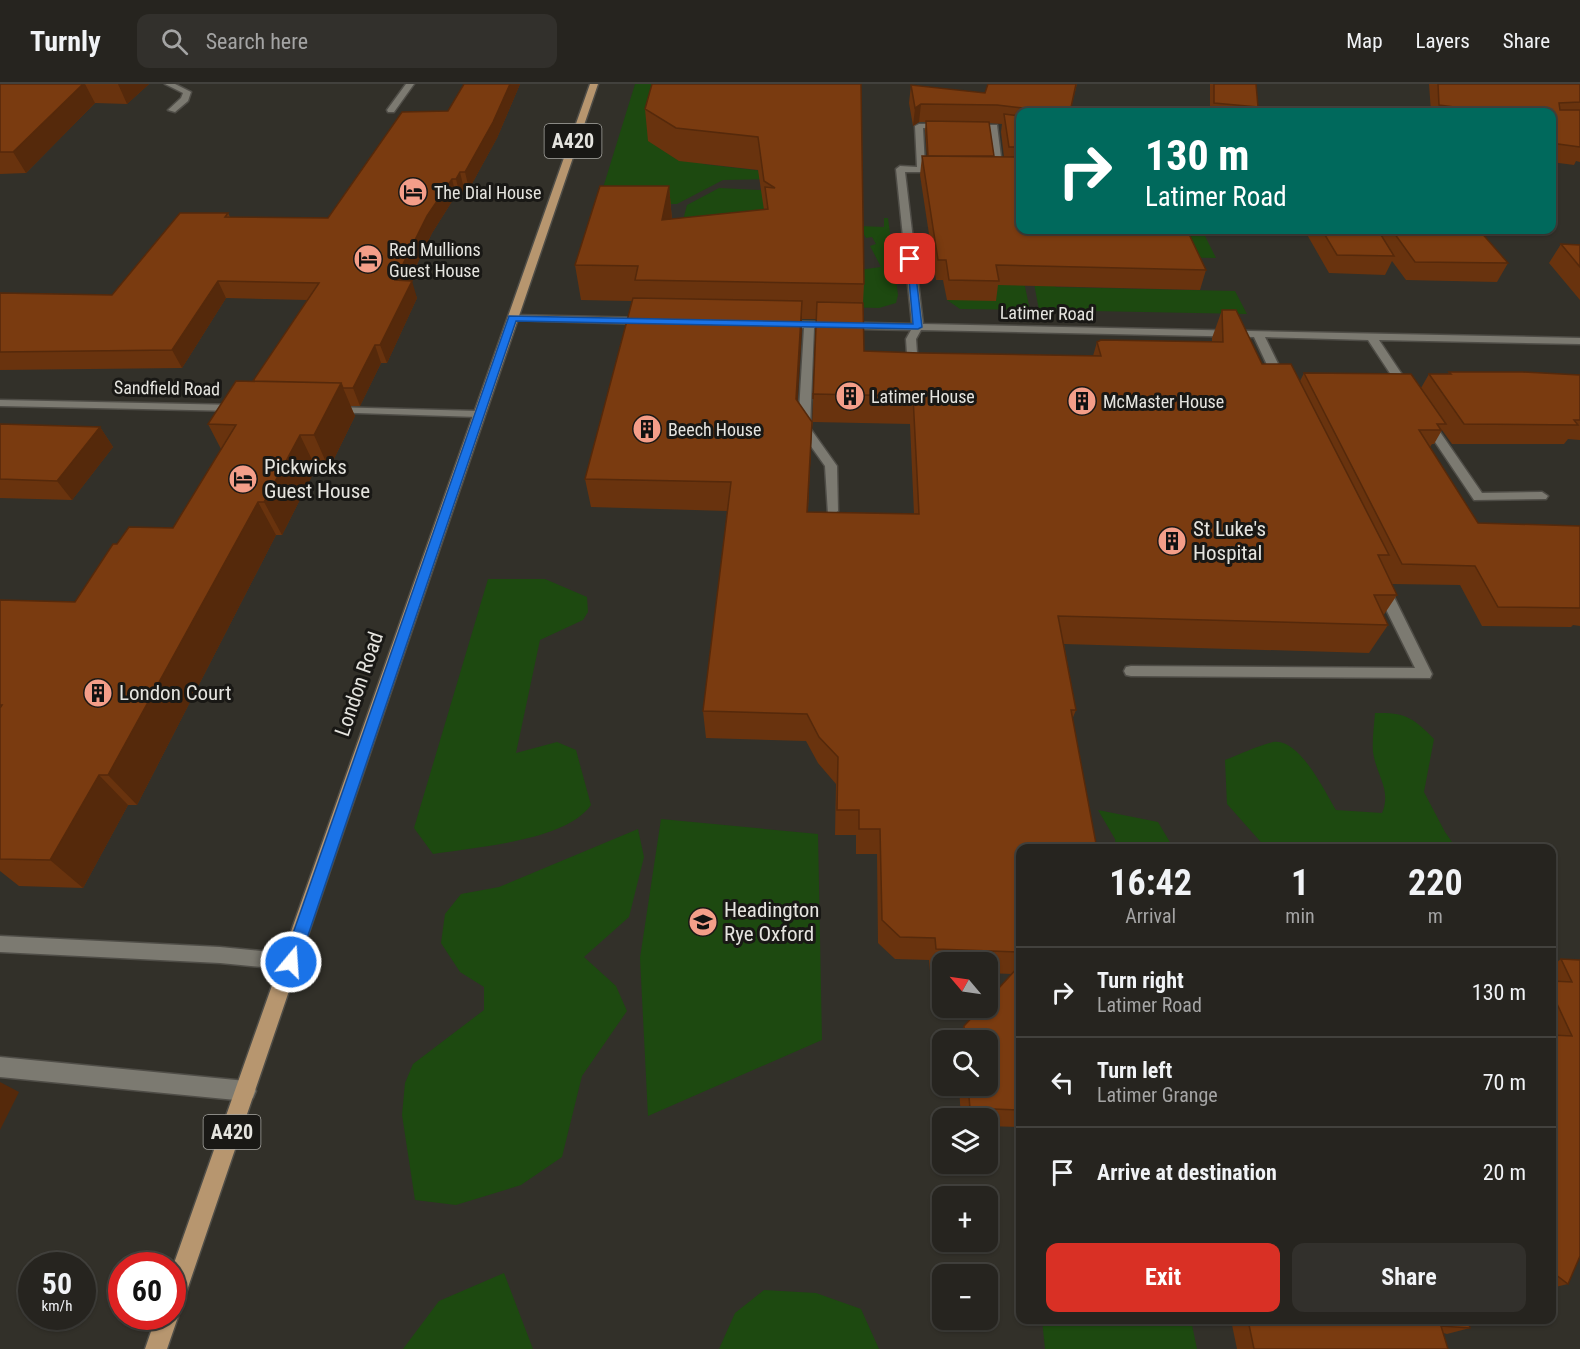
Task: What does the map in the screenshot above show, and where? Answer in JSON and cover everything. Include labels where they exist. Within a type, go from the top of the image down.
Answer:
[{"type":"main road","name":"London Road","points":[[186,1262],[594,84]]},
{"type":"main road","points":[[156,1349],[163,1330]]},
{"type":"street","points":[[169,84],[188,92],[172,110]]},
{"type":"street","points":[[391,110],[410,84]]},
{"type":"street","points":[[921,169],[919,126],[951,126]]},
{"type":"street","points":[[962,127],[998,128],[1005,171],[989,170]]},
{"type":"street","points":[[925,369],[913,369],[911,339],[918,327],[900,169],[955,170]]},
{"type":"street","points":[[513,318],[654,321]]},
{"type":"street","name":"Latimer Road","points":[[773,324],[1580,341]]},
{"type":"street","points":[[809,324],[804,428],[831,466],[831,511]]},
{"type":"street","points":[[1126,331],[1129,343]]},
{"type":"street","points":[[1258,334],[1286,393]]},
{"type":"street","points":[[1371,336],[1478,497],[1542,496]]},
{"type":"street","name":"Sandfield Road","points":[[0,403],[247,408]]},
{"type":"street","points":[[318,409],[478,414]]},
{"type":"street","points":[[1131,671],[1425,674],[1374,570]]},
{"type":"street","points":[[0,944],[220,955],[291,962]]},
{"type":"street","points":[[0,1067],[246,1091]]},
{"type":"green space","points":[[635,84],[668,84],[655,145],[680,161],[698,156],[703,164],[763,171],[784,179],[723,180],[677,204],[598,204]]},
{"type":"green space","points":[[719,188],[780,191],[778,227],[680,231],[687,205]]},
{"type":"green space","points":[[978,215],[1016,229],[1016,234],[1204,234],[1216,258],[1018,254],[1030,310],[960,309],[947,300],[995,300]]},
{"type":"green space","points":[[884,218],[888,218],[898,295],[896,303],[879,308],[804,306],[799,278],[881,267],[870,246],[876,244],[872,237],[866,238],[859,226],[884,227]]},
{"type":"green space","points":[[1029,257],[1056,287],[1235,291],[1247,314],[1039,310]]},
{"type":"green space","points":[[488,579],[545,579],[587,597],[588,612],[583,620],[540,640],[516,753],[557,742],[576,750],[591,805],[579,817],[562,827],[541,834],[495,845],[433,854],[414,828]]},
{"type":"green space","points":[[1375,713],[1402,715],[1421,726],[1434,739],[1424,792],[1453,844],[1263,844],[1227,804],[1225,760],[1273,742],[1283,743],[1301,757],[1318,779],[1336,810],[1382,813],[1385,797],[1373,752]]},
{"type":"green space","points":[[1098,810],[1158,822],[1171,844],[1116,844],[1115,839]]},
{"type":"green space","points":[[661,819],[818,834],[822,1040],[648,1116],[640,958]]},
{"type":"green space","points":[[638,829],[644,857],[629,917],[584,957],[616,986],[627,1011],[582,1076],[562,1157],[521,1185],[456,1205],[415,1200],[402,1115],[405,1083],[413,1064],[484,1010],[484,987],[460,972],[441,943],[445,914],[461,894],[499,887]]},
{"type":"green space","points":[[504,1273],[533,1349],[403,1349],[439,1301]]},
{"type":"green space","points":[[764,1290],[816,1293],[861,1309],[879,1349],[719,1349],[735,1313]]},
{"type":"green space","points":[[1042,1324],[1192,1324],[1197,1349],[1045,1349]]},
{"type":"building","points":[[0,84],[83,84],[13,152],[0,152]]},
{"type":"building","points":[[464,84],[510,84],[493,122],[465,172],[460,172],[456,179],[452,179],[427,216],[395,280],[412,281],[380,345],[375,345],[353,388],[343,388],[341,383],[253,381],[319,283],[218,281],[172,350],[0,352],[0,293],[112,295],[180,213],[228,213],[225,217],[328,218],[402,112],[448,111]]},
{"type":"building","points":[[652,84],[861,84],[864,284],[635,280],[638,266],[575,265],[600,186],[669,186],[662,220],[768,209],[765,187],[775,188],[764,181],[758,137],[676,128],[645,109]]},
{"type":"building","points":[[988,84],[1076,84],[1071,108],[921,104],[915,108],[911,85],[985,93]]},
{"type":"building","points":[[1214,84],[1256,84],[1258,107],[1214,103]]},
{"type":"building","points":[[1438,84],[1580,84],[1580,102],[1559,103],[1560,110],[1580,110],[1580,147],[1556,144],[1556,108],[1462,108],[1439,105]]},
{"type":"building","points":[[1004,114],[1016,116],[1016,147],[1009,147]]},
{"type":"building","points":[[926,121],[989,122],[994,156],[928,156]]},
{"type":"building","points":[[922,156],[1016,157],[1016,234],[1189,234],[1206,270],[996,265],[999,281],[949,280],[946,260],[938,260]]},
{"type":"building","points":[[1324,234],[1380,234],[1394,256],[1337,255]]},
{"type":"building","points":[[1395,234],[1483,234],[1508,263],[1415,262]]},
{"type":"building","points":[[1561,244],[1580,245],[1580,267]]},
{"type":"building","points":[[633,298],[802,301],[796,399],[812,422],[807,512],[919,514],[913,396],[813,394],[817,302],[863,303],[864,351],[920,353],[1101,356],[1097,342],[1101,340],[1223,342],[1222,310],[1236,310],[1262,364],[1291,364],[1389,555],[1378,555],[1397,595],[1374,595],[1388,625],[1058,616],[1076,710],[1071,710],[1096,844],[1016,844],[1016,952],[936,949],[935,938],[900,937],[882,920],[880,829],[859,829],[859,810],[837,810],[838,757],[819,737],[807,714],[703,711],[731,482],[585,479]]},
{"type":"building","points":[[1449,372],[1580,375],[1580,420],[1574,420],[1578,425],[1464,424],[1429,374],[1451,374]]},
{"type":"building","points":[[1304,373],[1411,374],[1446,424],[1437,424],[1441,430],[1419,430],[1478,523],[1580,526],[1580,608],[1498,607],[1475,566],[1402,564]]},
{"type":"building","points":[[236,381],[341,383],[314,435],[300,435],[264,502],[258,502],[108,775],[99,775],[50,860],[0,859],[0,708],[2,705],[0,705],[0,600],[75,602],[113,544],[117,544],[129,527],[173,528],[236,425],[208,424]]},
{"type":"building","points":[[0,424],[100,427],[57,481],[0,479]]},
{"type":"building","points":[[1561,959],[1580,960],[1580,1256],[1568,1284],[1556,1275],[1556,1035],[1572,1036],[1556,1002],[1556,981],[1572,982]]},
{"type":"building","points":[[1016,969],[1016,1110],[970,1108],[969,1096],[998,1096],[998,1030],[964,1030],[964,1026],[972,1018],[998,1018],[998,989]]},
{"type":"building","points":[[1249,1324],[1469,1324],[1470,1328],[1441,1326],[1448,1349],[1254,1349]]},
{"type":"place","name":"The Dial House","points":[[413,192]]},
{"type":"place","name":"Red Mullions Guest House","points":[[368,259]]},
{"type":"place","name":"Latimer House","points":[[850,396]]},
{"type":"place","name":"McMaster House","points":[[1082,401]]},
{"type":"place","name":"Beech House","points":[[647,429]]},
{"type":"place","name":"Pickwicks Guest House","points":[[243,479]]},
{"type":"place","name":"St Luke's Hospital","points":[[1172,541]]},
{"type":"place","name":"London Court","points":[[98,693]]},
{"type":"place","name":"Headington Rye Oxford","points":[[703,922]]},
{"type":"route","points":[[291,962],[478,414],[513,318],[918,327],[910,259]]}]
